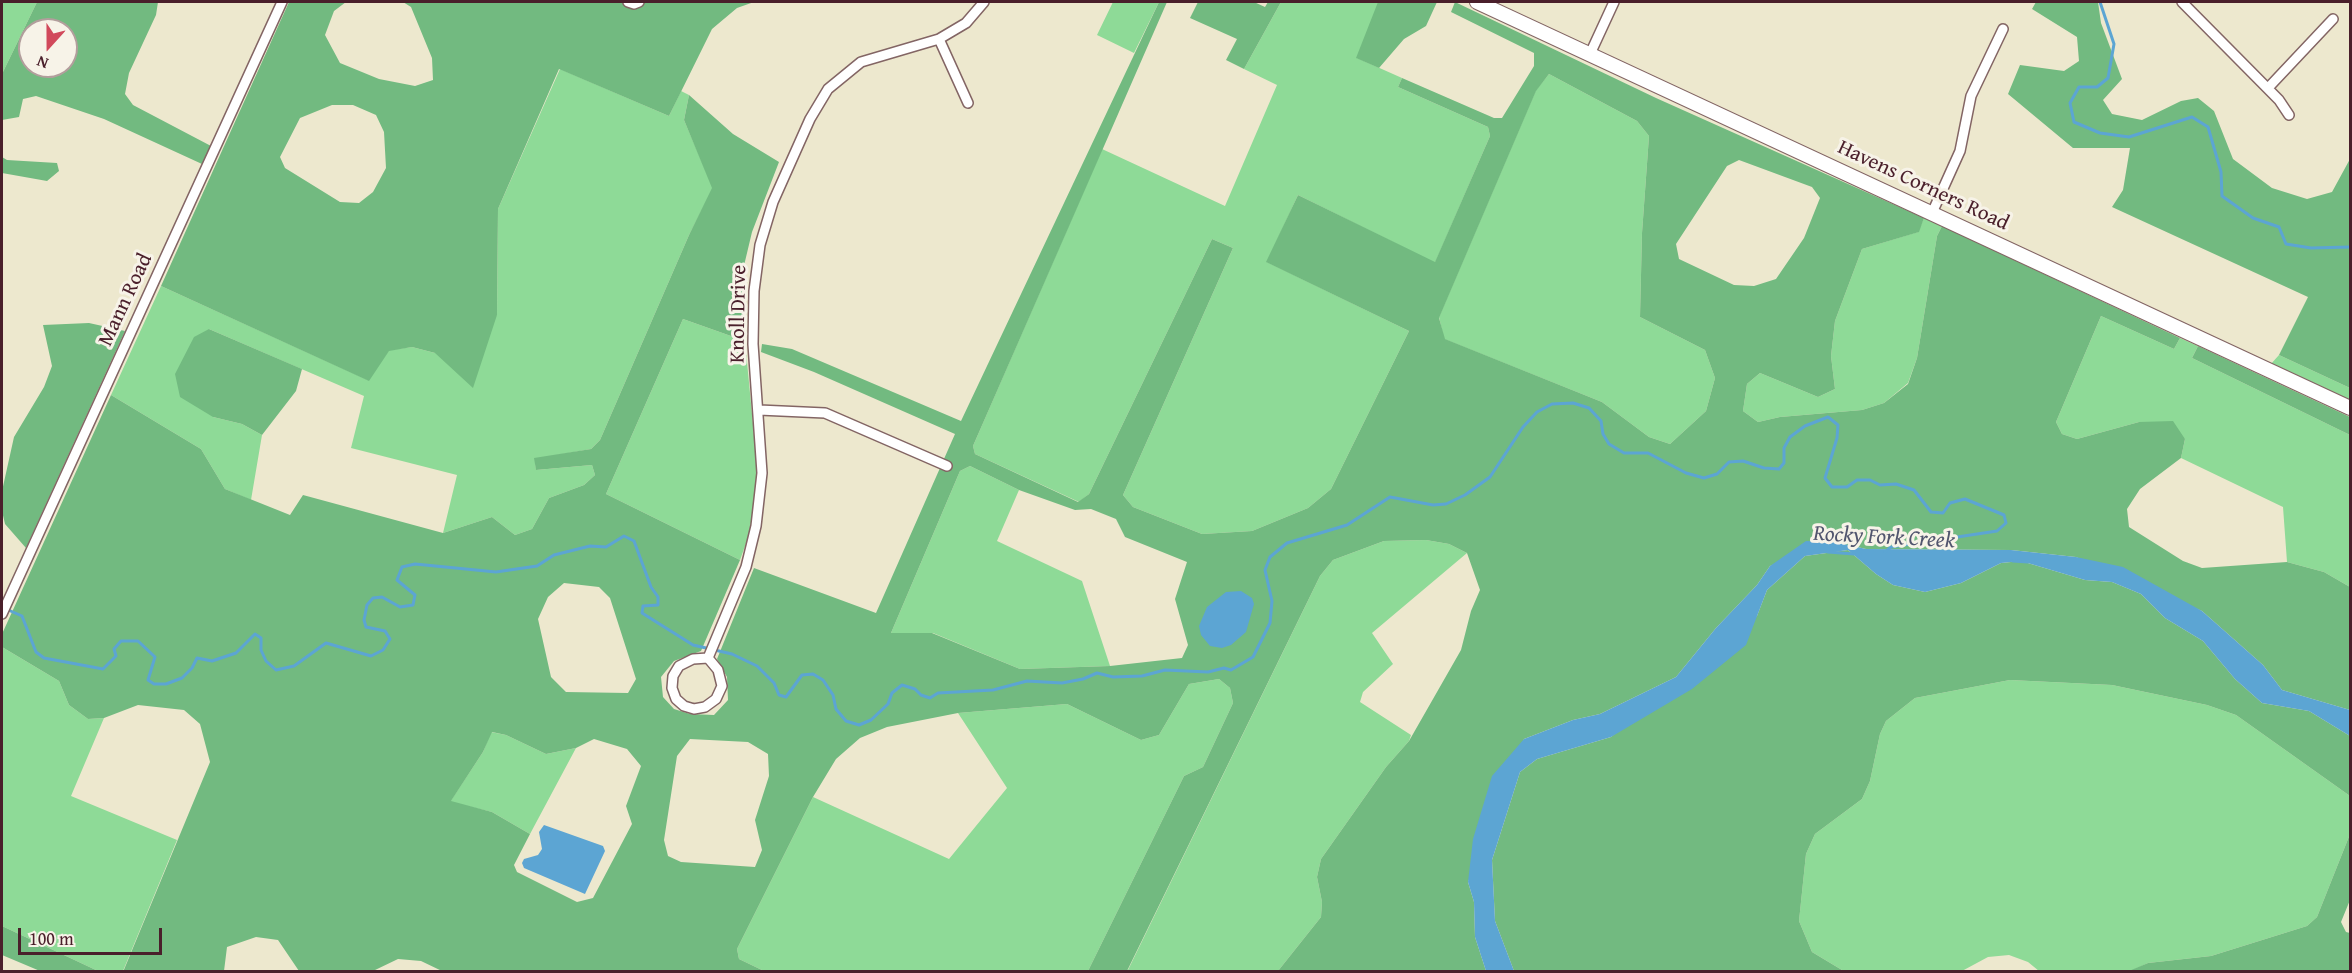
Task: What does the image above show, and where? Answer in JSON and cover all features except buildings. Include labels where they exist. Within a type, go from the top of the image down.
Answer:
[{"type":"main road","name":"Havens Corners Road","points":[[1477,2],[2350,408]]},
{"type":"street","name":"Mann Road","points":[[2,614],[282,2]]},
{"type":"street","points":[[628,2],[634,4],[639,2]]},
{"type":"street","name":"Knoll Drive","points":[[708,658],[746,567],[756,526],[762,473],[753,344],[753,291],[760,245],[773,202],[810,119],[828,89],[861,62],[939,39],[966,23],[984,2]]},
{"type":"street","points":[[1590,54],[1614,2]]},
{"type":"street","points":[[2182,2],[2268,88],[2289,115]]},
{"type":"street","points":[[2268,88],[2333,19]]},
{"type":"street","points":[[1932,213],[1960,151],[1971,96],[2003,30]]},
{"type":"street","points":[[939,39],[968,104]]},
{"type":"street","points":[[759,410],[825,413],[947,466]]},
{"type":"street","points":[[708,658],[718,670],[722,686],[716,699],[705,707],[694,709],[684,706],[676,699],[672,688],[673,676],[679,666],[693,659],[708,658]]},
{"type":"green space","points":[[2,2],[37,2],[29,18],[18,18],[18,41],[2,74]]},
{"type":"green space","points":[[37,2],[158,2],[156,15],[129,73],[125,94],[133,105],[211,146],[202,164],[104,119],[36,96],[23,99],[19,117],[2,120],[2,74],[18,41],[18,78],[78,78],[78,18],[29,18]]},
{"type":"green space","points":[[289,2],[346,2],[334,11],[325,35],[340,63],[379,79],[415,86],[433,80],[432,58],[411,7],[403,2],[754,2],[737,8],[712,29],[669,116],[559,69],[498,209],[497,315],[473,388],[435,353],[412,347],[389,351],[369,381],[161,286]],"holes":[[[332,105],[353,105],[376,115],[384,132],[386,168],[373,192],[359,203],[340,202],[285,168],[280,157],[300,118]]]},
{"type":"green space","points":[[1113,2],[1159,2],[1134,53],[1097,35]]},
{"type":"green space","points":[[1159,2],[1167,2],[973,446],[975,454],[1078,502],[1089,494],[1212,239],[1233,248],[1123,495],[1133,507],[1202,534],[1252,531],[1308,508],[1331,489],[1409,331],[1266,262],[1298,195],[1435,262],[1490,136],[1488,127],[1398,87],[1402,78],[1494,118],[1502,118],[1534,66],[1534,53],[1451,12],[1455,2],[1656,98],[1924,218],[1919,232],[1862,249],[1835,321],[1831,356],[1835,389],[1818,397],[1760,373],[1747,384],[1743,411],[1758,422],[1780,417],[1862,410],[1884,403],[1908,384],[1917,358],[1937,236],[1942,226],[2180,338],[2174,349],[2101,316],[2056,422],[2062,434],[2077,439],[2139,422],[2173,421],[2185,439],[2181,458],[2140,489],[2127,509],[2129,527],[2183,561],[2202,568],[2287,562],[2324,572],[2350,587],[2350,710],[2282,690],[2263,665],[2202,611],[2076,557],[2011,550],[1866,549],[1835,542],[1770,566],[1757,585],[1716,628],[1676,677],[1600,714],[1573,720],[1524,739],[1468,882],[1474,902],[1475,937],[1486,971],[1278,971],[1321,917],[1322,902],[1317,877],[1321,859],[1386,767],[1409,741],[1461,650],[1471,611],[1480,590],[1467,553],[1449,544],[1426,540],[1384,541],[1333,560],[1320,576],[1127,971],[1088,971],[1184,776],[1203,767],[1233,703],[1230,688],[1219,679],[1189,684],[1159,735],[1141,740],[1067,704],[958,713],[887,727],[860,738],[836,759],[813,797],[737,949],[739,959],[764,971],[444,972],[421,961],[398,959],[373,971],[299,971],[278,940],[256,937],[227,947],[224,971],[123,972],[210,762],[200,724],[184,710],[138,705],[104,718],[88,719],[69,705],[59,681],[2,647],[2,634],[111,395],[201,449],[225,489],[290,515],[303,495],[443,533],[492,517],[515,535],[532,529],[549,498],[584,485],[595,475],[592,465],[536,470],[534,458],[591,449],[600,440],[689,235],[712,188],[684,120],[689,95],[733,134],[779,162],[752,232],[742,274],[745,341],[683,319],[606,494],[740,560],[701,651],[674,661],[661,677],[663,697],[674,709],[690,714],[714,715],[728,700],[727,677],[717,659],[754,568],[876,613],[955,434],[814,372],[761,352],[762,344],[792,349],[961,421]],"holes":[[[1549,74],[1637,121],[1649,136],[1642,233],[1640,317],[1705,350],[1715,378],[1706,411],[1670,444],[1649,437],[1602,402],[1445,339],[1439,318],[1536,91]],[[1739,160],[1812,187],[1820,198],[1804,238],[1776,279],[1754,286],[1734,285],[1679,259],[1676,244],[1727,166]],[[970,466],[1019,490],[1075,510],[1091,509],[1116,519],[1125,537],[1187,562],[1175,599],[1188,645],[1182,658],[1110,666],[1020,669],[932,633],[891,633],[960,471]],[[564,583],[599,587],[610,598],[636,679],[628,693],[566,692],[551,677],[538,619],[548,597]],[[492,732],[506,735],[546,754],[576,748],[594,739],[627,749],[641,766],[626,806],[632,824],[593,898],[577,902],[517,872],[514,865],[530,834],[492,812],[451,801],[483,752]],[[690,739],[748,742],[768,754],[769,776],[755,820],[762,850],[755,867],[681,862],[668,856],[664,840],[677,756]]]},
{"type":"green space","points":[[1198,2],[1254,2],[1265,7],[1268,2],[1281,2],[1244,69],[1226,60],[1237,39],[1190,18]]},
{"type":"green space","points":[[1281,2],[1380,2],[1357,58],[1402,78],[1398,87],[1488,127],[1490,136],[1435,263],[1298,195],[1267,262],[1409,331],[1331,489],[1308,508],[1252,531],[1202,534],[1133,507],[1123,495],[1233,248],[1212,239],[1089,494],[1079,502],[975,454],[973,446],[1102,149],[1225,206],[1277,85],[1244,69]]},
{"type":"green space","points":[[1378,2],[1437,2],[1426,26],[1404,39],[1379,68],[1356,58]]},
{"type":"green space","points":[[2036,2],[2098,2],[2101,23],[2122,79],[2103,100],[2112,114],[2142,120],[2181,101],[2198,98],[2214,111],[2233,159],[2272,188],[2307,199],[2332,192],[2350,159],[2350,388],[2279,355],[2308,297],[2112,207],[2123,190],[2130,148],[2073,148],[2008,94],[2020,65],[2064,71],[2079,61],[2077,37],[2032,9]]},
{"type":"green space","points":[[560,69],[669,116],[681,91],[689,95],[684,120],[713,188],[689,235],[600,440],[591,449],[535,459],[536,470],[592,465],[595,475],[584,485],[549,498],[532,529],[515,535],[492,517],[443,533],[457,475],[351,448],[364,396],[209,329],[213,417],[242,424],[262,435],[251,500],[225,489],[201,449],[111,395],[161,286],[368,380],[389,350],[412,347],[435,353],[497,315],[498,209]]},
{"type":"green space","points":[[1549,74],[1637,121],[1649,136],[1642,233],[1640,317],[1705,350],[1715,378],[1706,411],[1670,444],[1649,437],[1602,402],[1444,339],[1439,317],[1536,90]]},
{"type":"green space","points":[[2,157],[7,160],[57,163],[59,171],[47,181],[2,173]]},
{"type":"green space","points":[[1924,218],[1942,226],[1937,236],[1917,358],[1908,383],[1884,403],[1862,410],[1780,417],[1758,422],[1743,411],[1747,384],[1760,373],[1818,397],[1835,389],[1831,356],[1835,321],[1862,249],[1918,232]]},
{"type":"green space","points":[[2101,316],[2174,349],[2180,338],[2198,346],[2192,358],[2350,435],[2350,587],[2324,572],[2287,562],[2283,507],[2181,458],[2185,439],[2139,422],[2077,439],[2062,434],[2056,422]]},
{"type":"green space","points":[[683,319],[745,341],[757,466],[749,535],[740,560],[606,494]]},
{"type":"green space","points":[[89,323],[125,331],[26,548],[5,524],[2,511],[2,491],[14,437],[44,387],[52,366],[43,325]]},
{"type":"green space","points":[[209,329],[302,369],[296,391],[262,435],[242,424],[213,417],[180,397],[175,374],[194,337]]},
{"type":"green space","points":[[2198,346],[2350,417],[2350,435],[2192,358]]},
{"type":"green space","points":[[2279,355],[2350,388],[2350,401],[2270,365]]},
{"type":"green space","points":[[970,466],[1019,490],[997,541],[1082,581],[1110,666],[1020,669],[933,633],[891,633],[960,471]]},
{"type":"green space","points":[[1426,540],[1449,544],[1467,553],[1372,633],[1393,664],[1363,692],[1360,702],[1411,735],[1409,741],[1386,767],[1321,859],[1317,877],[1322,902],[1321,917],[1278,971],[1127,972],[1320,576],[1333,560],[1384,541]]},
{"type":"green space","points":[[1848,550],[1893,585],[1925,592],[1961,583],[2001,563],[2021,561],[2085,580],[2112,582],[2141,594],[2165,618],[2203,641],[2235,679],[2262,703],[2309,711],[2350,736],[2350,796],[2236,715],[2207,705],[2112,685],[2010,680],[1915,698],[1886,721],[1880,734],[1870,781],[1862,799],[1815,834],[1806,854],[1799,921],[1812,952],[1842,970],[1865,971],[1514,971],[1495,921],[1492,860],[1520,772],[1537,759],[1611,737],[1757,616],[1767,590],[1805,556]]},
{"type":"green space","points":[[2,647],[59,681],[69,705],[88,719],[104,718],[71,796],[177,840],[123,971],[98,971],[2,926]]},
{"type":"green space","points":[[1219,679],[1230,688],[1233,703],[1203,767],[1184,776],[1088,971],[764,971],[739,959],[737,949],[813,797],[949,859],[1007,788],[958,713],[1067,704],[1141,740],[1159,735],[1189,684]]},
{"type":"green space","points":[[2010,680],[2112,685],[2207,705],[2236,715],[2350,796],[2350,834],[2317,917],[2307,926],[2211,956],[2148,963],[2129,972],[2039,971],[2028,962],[2009,955],[1988,957],[1962,971],[1865,972],[1842,970],[1812,952],[1799,921],[1806,854],[1815,834],[1862,799],[1870,781],[1880,734],[1886,721],[1915,698]]},
{"type":"green space","points":[[491,732],[506,735],[546,754],[576,748],[530,834],[492,812],[450,802],[483,752]]},
{"type":"green space","points":[[2350,834],[2350,900],[2341,922],[2346,932],[2350,933],[2350,971],[2129,971],[2148,963],[2211,956],[2307,926],[2317,917]]},
{"type":"green space","points":[[2,926],[98,971],[40,971],[2,955]]},
{"type":"water","points":[[1806,541],[1835,542],[1866,549],[2011,550],[2076,557],[2123,567],[2202,611],[2263,665],[2282,690],[2350,710],[2350,736],[2309,711],[2262,703],[2235,679],[2203,641],[2165,618],[2141,594],[2112,582],[2085,580],[2021,561],[2001,563],[1961,583],[1925,592],[1893,585],[1848,550],[1805,556],[1767,590],[1746,645],[1692,689],[1611,737],[1537,759],[1520,772],[1492,860],[1495,921],[1514,971],[1486,971],[1475,937],[1474,902],[1468,882],[1473,839],[1492,776],[1524,739],[1573,720],[1600,714],[1676,677],[1716,628],[1757,585],[1770,566]]},
{"type":"water","points":[[1241,591],[1252,598],[1254,604],[1246,632],[1231,645],[1222,648],[1210,646],[1201,635],[1199,626],[1207,607],[1226,592]]},
{"type":"water","points":[[544,825],[603,846],[605,851],[585,894],[524,868],[522,863],[524,859],[538,855],[542,849],[539,832]]},
{"type":"waterway","points":[[2100,2],[2114,44],[2108,78],[2097,87],[2079,87],[2070,103],[2074,122],[2100,133],[2129,137],[2192,117],[2208,127],[2221,172],[2222,196],[2253,218],[2279,227],[2286,244],[2311,248],[2350,247]]},
{"type":"waterway","points":[[6,609],[22,616],[36,652],[44,658],[103,669],[116,656],[114,649],[121,641],[138,641],[155,657],[148,680],[154,684],[166,684],[182,678],[192,668],[197,658],[212,661],[236,653],[255,634],[261,638],[261,650],[266,661],[276,670],[294,666],[326,643],[371,656],[383,650],[390,639],[385,631],[366,627],[364,620],[367,605],[373,598],[382,597],[400,607],[413,605],[415,595],[397,580],[402,567],[415,564],[496,572],[537,566],[554,555],[590,546],[606,547],[624,536],[634,541],[651,587],[658,597],[658,605],[643,606],[642,613],[693,645],[732,654],[757,666],[774,683],[779,695],[786,697],[802,675],[813,674],[823,680],[833,695],[836,709],[846,721],[859,725],[871,720],[888,704],[892,693],[902,685],[915,689],[921,695],[930,698],[938,693],[993,690],[1027,681],[1062,683],[1083,679],[1097,673],[1113,677],[1142,676],[1165,670],[1208,672],[1224,668],[1231,670],[1253,657],[1270,623],[1272,601],[1265,570],[1270,557],[1287,543],[1347,525],[1390,497],[1433,505],[1446,504],[1465,495],[1490,477],[1523,427],[1537,412],[1552,404],[1573,403],[1589,408],[1601,421],[1603,434],[1609,444],[1624,453],[1648,453],[1686,473],[1704,478],[1717,474],[1729,462],[1743,461],[1764,468],[1779,469],[1784,463],[1784,448],[1790,437],[1805,426],[1828,417],[1838,425],[1837,438],[1825,478],[1832,487],[1847,487],[1857,480],[1870,480],[1880,485],[1896,484],[1914,490],[1931,512],[1943,513],[1950,503],[1965,499],[2004,515],[2006,523],[1997,531],[1891,547],[1885,552]]},
{"type":"waterway","name":"Rocky Fork Creek","points":[[1828,552],[1854,554]]},
{"type":"waterway","name":"Rocky Fork Creek","points":[[2013,561],[2028,562]]}]
